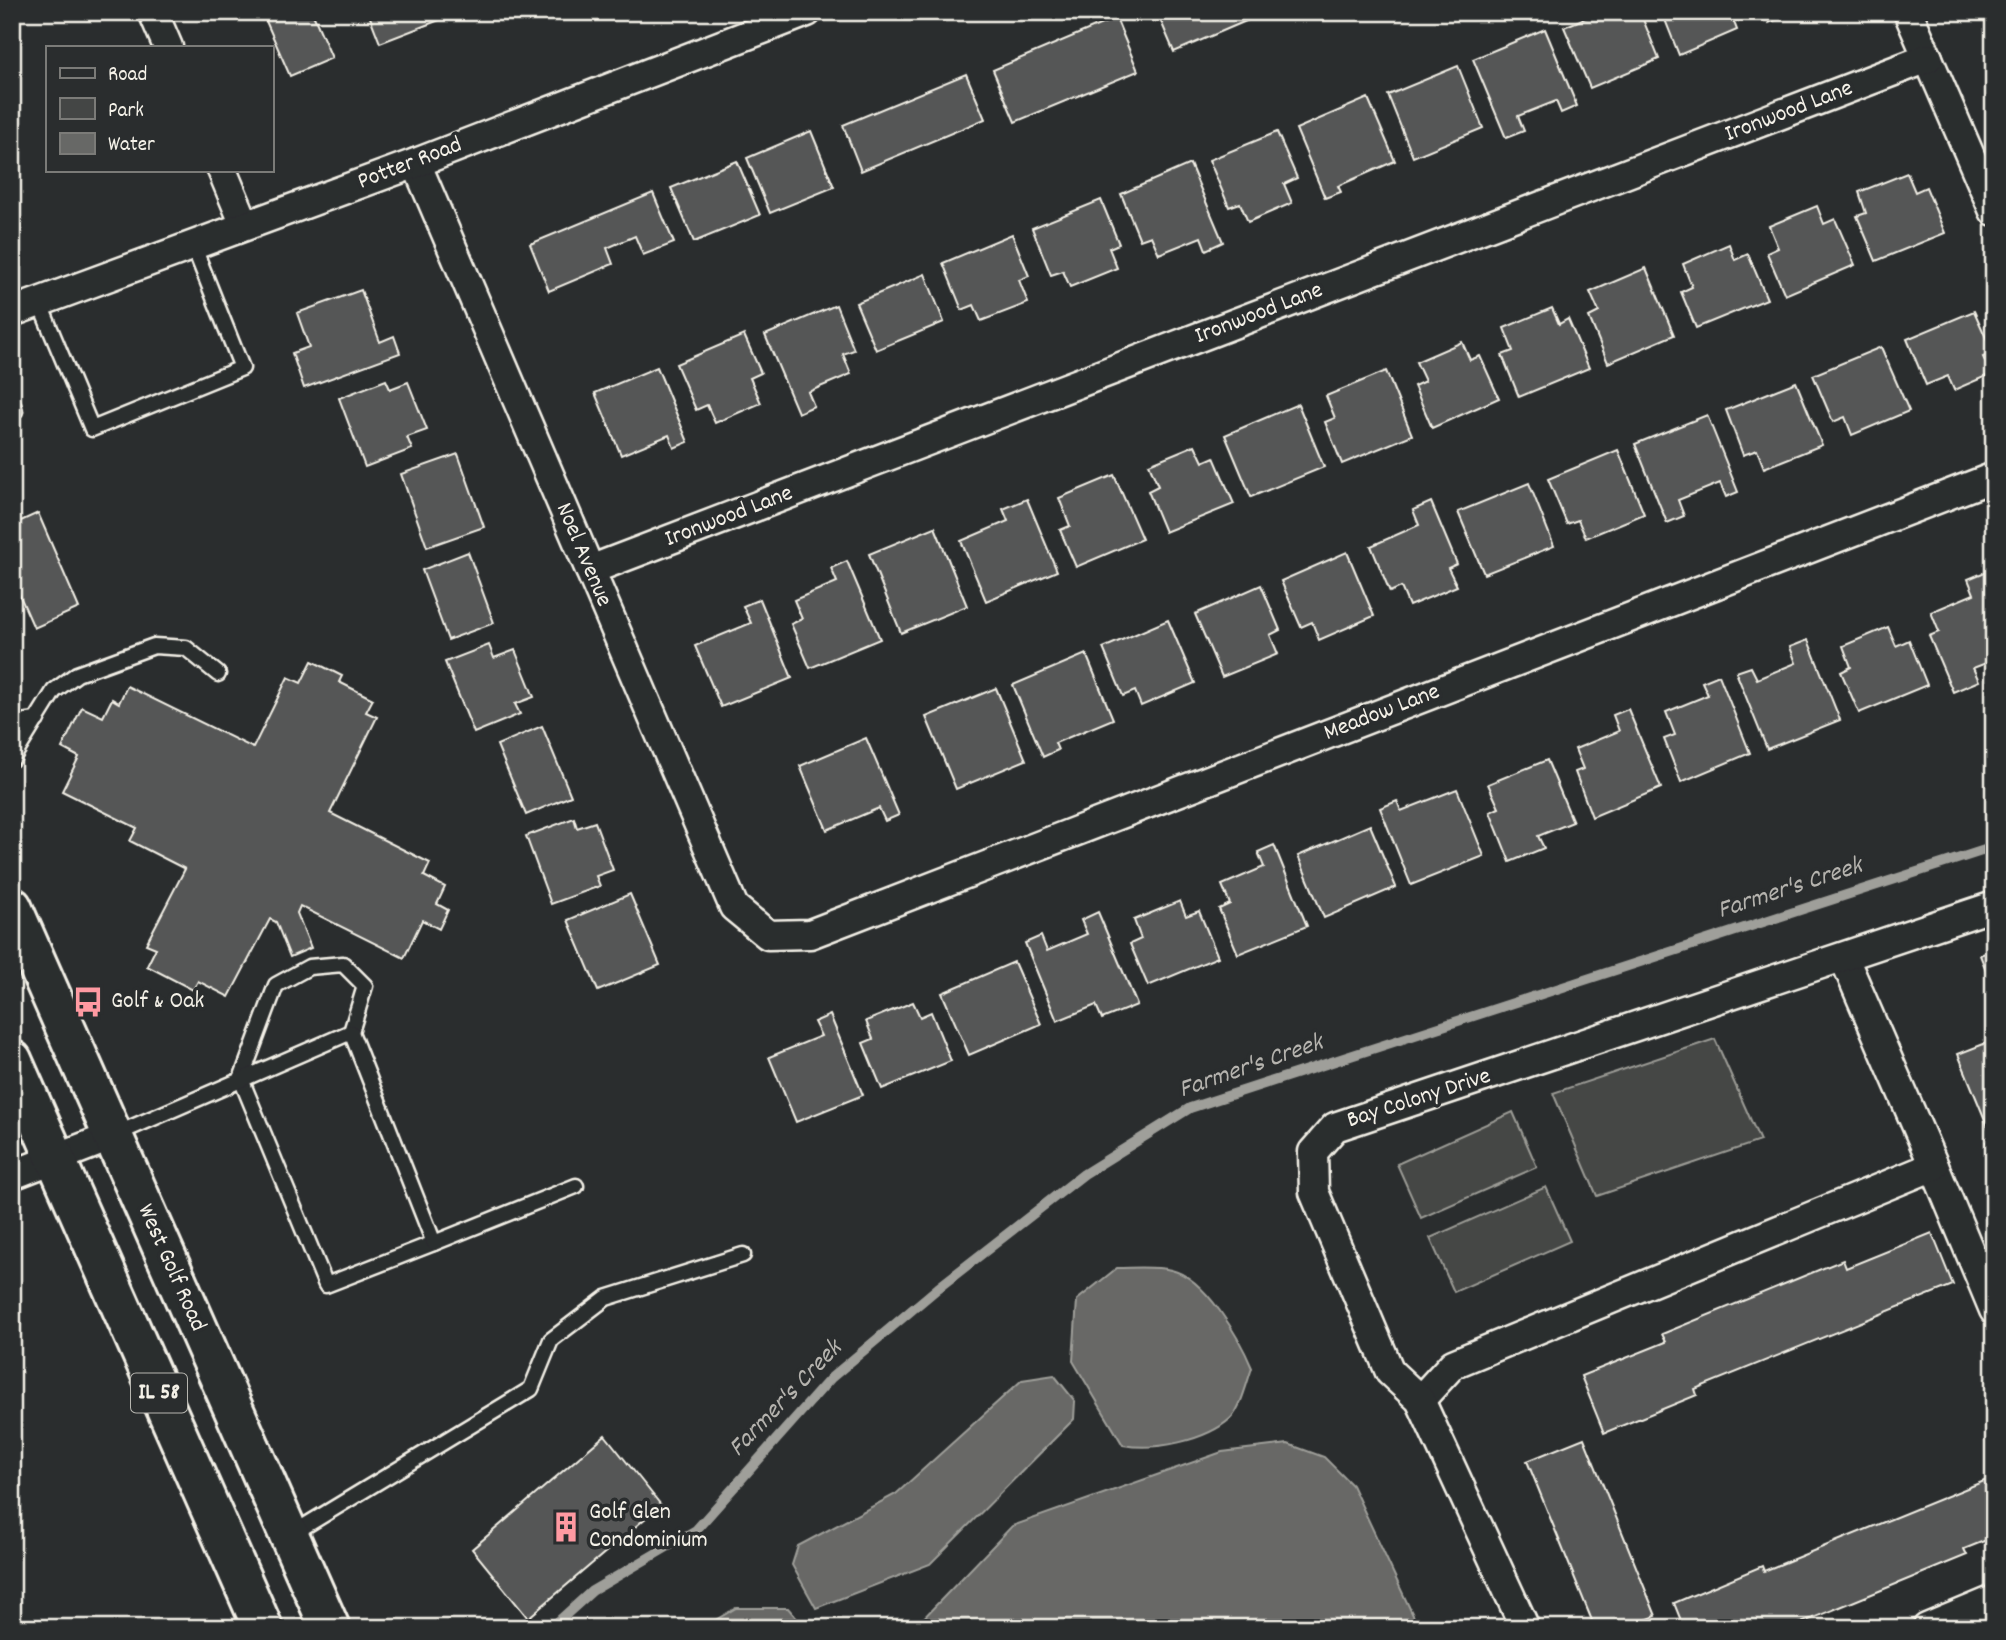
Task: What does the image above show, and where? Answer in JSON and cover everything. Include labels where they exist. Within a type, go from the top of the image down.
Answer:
[{"type":"main road","name":"West Golf Road","points":[[12,908],[330,1628]]},
{"type":"main road","name":"IL 58","points":[[12,1060],[263,1628]]},
{"type":"street","points":[[153,12],[168,46]]},
{"type":"street","name":"Potter Road","points":[[12,312],[416,163],[807,12]]},
{"type":"street","points":[[1908,12],[1994,211]]},
{"type":"street","name":"Ironwood Lane","points":[[590,570],[1928,58]]},
{"type":"street","name":"Noel Avenue","points":[[416,163],[734,907],[768,935]]},
{"type":"street","points":[[223,172],[246,225]]},
{"type":"street","name":"Meadow Lane","points":[[768,935],[810,934],[1994,477]]},
{"type":"street","name":"Bay Colony Drive","points":[[1525,1628],[1420,1400],[1390,1371],[1314,1192],[1313,1152],[1335,1127],[1994,906]]},
{"type":"street","points":[[1844,958],[1994,1310]]},
{"type":"street","points":[[12,1175],[113,1136]]},
{"type":"street","points":[[1420,1400],[1453,1364],[1934,1166]]},
{"type":"street","points":[[1927,1628],[1994,1601]]},
{"type":"lane","points":[[39,302],[92,429],[242,368],[192,244]]},
{"type":"lane","points":[[12,402],[15,411],[12,412]]},
{"type":"lane","points":[[12,759],[54,691],[77,674],[154,646],[186,648],[218,674]]},
{"type":"lane","points":[[12,723],[37,720]]},
{"type":"lane","points":[[434,1243],[351,1032],[365,986],[343,964],[309,967],[276,985],[241,1079],[326,1285],[434,1243],[576,1186]]},
{"type":"lane","points":[[113,1136],[351,1032]]},
{"type":"lane","points":[[289,1536],[531,1389],[551,1340],[606,1298],[743,1255]]},
{"type":"green space","points":[[1715,1039],[1760,1141],[1597,1196],[1553,1093]]},
{"type":"green space","points":[[1513,1112],[1537,1167],[1421,1218],[1397,1164]]},
{"type":"green space","points":[[1546,1187],[1570,1241],[1454,1292],[1430,1238]]},
{"type":"water","points":[[1117,1268],[1158,1268],[1184,1275],[1208,1296],[1230,1326],[1252,1368],[1238,1408],[1231,1418],[1220,1426],[1194,1438],[1164,1445],[1123,1445],[1073,1361],[1077,1300]]},
{"type":"water","points":[[1054,1375],[1075,1401],[1074,1419],[930,1564],[816,1608],[792,1565],[798,1546],[896,1494],[1022,1380]]},
{"type":"water","points":[[1288,1444],[1324,1457],[1352,1485],[1419,1628],[914,1628],[1012,1526],[1222,1452]]},
{"type":"water","points":[[736,1608],[788,1608],[805,1628],[702,1628]]},
{"type":"building","points":[[262,12],[312,12],[332,58],[290,76]]},
{"type":"building","points":[[368,12],[460,12],[380,43]]},
{"type":"building","points":[[1157,12],[1267,12],[1174,52]]},
{"type":"building","points":[[1599,12],[1640,12],[1659,59],[1590,88],[1564,27]]},
{"type":"building","points":[[1662,12],[1730,12],[1737,30],[1679,55]]},
{"type":"building","points":[[1765,12],[1794,12],[1769,23]]},
{"type":"building","points":[[1116,18],[1138,71],[1015,122],[993,70]]},
{"type":"building","points":[[1545,29],[1577,106],[1561,113],[1556,101],[1518,116],[1524,131],[1506,138],[1473,59]]},
{"type":"building","points":[[1458,66],[1483,128],[1413,157],[1388,95]]},
{"type":"building","points":[[966,74],[985,119],[861,171],[843,125]]},
{"type":"building","points":[[1368,98],[1395,161],[1338,186],[1341,192],[1325,198],[1296,129]]},
{"type":"building","points":[[811,131],[834,187],[770,213],[747,158]]},
{"type":"building","points":[[1277,132],[1297,178],[1284,184],[1292,203],[1248,222],[1240,203],[1229,207],[1209,160]]},
{"type":"building","points":[[737,161],[760,215],[694,242],[671,188]]},
{"type":"building","points":[[1190,164],[1223,242],[1206,250],[1201,237],[1159,254],[1151,236],[1140,240],[1121,194]]},
{"type":"building","points":[[1907,173],[1915,192],[1926,187],[1945,233],[1876,261],[1857,216],[1866,213],[1859,192]]},
{"type":"building","points":[[653,193],[674,243],[643,255],[635,236],[607,248],[613,264],[549,291],[530,244]]},
{"type":"building","points":[[1101,200],[1119,244],[1109,248],[1117,268],[1070,287],[1063,271],[1051,275],[1032,228]]},
{"type":"building","points":[[1817,206],[1824,224],[1835,219],[1855,265],[1785,295],[1767,253],[1778,248],[1769,226]]},
{"type":"building","points":[[1012,234],[1029,276],[1019,280],[1028,303],[981,321],[974,305],[962,310],[943,263]]},
{"type":"building","points":[[1729,244],[1735,260],[1748,254],[1767,299],[1696,328],[1681,292],[1692,287],[1683,264]]},
{"type":"building","points":[[1646,268],[1674,335],[1608,363],[1589,317],[1599,312],[1590,292]]},
{"type":"building","points":[[925,274],[944,322],[876,350],[856,303]]},
{"type":"building","points":[[361,290],[380,342],[394,336],[400,353],[304,388],[292,353],[309,347],[297,313]]},
{"type":"building","points":[[836,305],[854,350],[843,354],[851,374],[808,392],[814,406],[798,413],[765,335]]},
{"type":"building","points":[[1552,308],[1559,324],[1568,319],[1589,368],[1519,397],[1502,355],[1513,351],[1504,328]]},
{"type":"building","points":[[1974,311],[1993,353],[1983,357],[1991,374],[1954,390],[1948,376],[1926,385],[1907,339]]},
{"type":"building","points":[[744,335],[761,373],[750,378],[761,403],[715,423],[707,405],[696,410],[676,364]]},
{"type":"building","points":[[1462,342],[1470,360],[1480,356],[1499,398],[1432,428],[1414,386],[1425,381],[1416,362]]},
{"type":"building","points":[[1881,347],[1909,411],[1852,435],[1845,417],[1833,422],[1813,375]]},
{"type":"building","points":[[657,367],[688,442],[674,448],[669,435],[621,455],[595,393]]},
{"type":"building","points":[[1386,371],[1412,435],[1342,464],[1325,422],[1335,418],[1326,396]]},
{"type":"building","points":[[386,380],[390,389],[408,382],[427,430],[407,437],[412,449],[365,467],[339,398]]},
{"type":"building","points":[[1796,382],[1822,445],[1764,468],[1757,450],[1743,455],[1726,410]]},
{"type":"building","points":[[1298,404],[1324,467],[1251,497],[1225,435]]},
{"type":"building","points":[[1707,415],[1738,492],[1726,497],[1720,483],[1678,500],[1684,516],[1667,523],[1635,444]]},
{"type":"building","points":[[1195,445],[1203,462],[1214,457],[1234,504],[1165,532],[1148,491],[1158,486],[1149,464]]},
{"type":"building","points":[[1618,450],[1644,514],[1586,538],[1578,520],[1567,524],[1548,479]]},
{"type":"building","points":[[458,454],[484,527],[427,547],[401,474]]},
{"type":"building","points":[[1114,475],[1142,539],[1076,567],[1060,530],[1070,526],[1059,498]]},
{"type":"building","points":[[1529,483],[1554,546],[1484,574],[1458,512]]},
{"type":"building","points":[[1027,499],[1057,571],[986,601],[961,541],[1008,521],[1003,509]]},
{"type":"building","points":[[1431,502],[1457,564],[1448,568],[1457,586],[1409,606],[1401,587],[1390,592],[1371,546],[1419,525],[1413,510]]},
{"type":"building","points":[[38,513],[79,608],[34,628],[12,578],[12,525]]},
{"type":"building","points":[[935,527],[967,606],[901,633],[869,554]]},
{"type":"building","points":[[468,552],[494,623],[448,640],[422,570]]},
{"type":"building","points":[[1347,552],[1374,616],[1319,640],[1312,622],[1301,627],[1281,581]]},
{"type":"building","points":[[847,561],[880,639],[810,668],[791,624],[802,619],[794,600],[837,582],[831,568]]},
{"type":"building","points":[[1985,572],[1994,592],[1994,660],[1973,668],[1979,681],[1953,692],[1929,636],[1939,632],[1931,612],[1974,594],[1968,579]]},
{"type":"building","points":[[1261,585],[1280,630],[1270,635],[1278,654],[1222,677],[1195,614]]},
{"type":"building","points":[[760,599],[792,678],[721,707],[695,646],[751,623],[743,606]]},
{"type":"building","points":[[1168,620],[1195,683],[1141,706],[1135,691],[1123,696],[1103,648]]},
{"type":"building","points":[[1888,627],[1896,646],[1909,640],[1927,685],[1859,713],[1841,672],[1851,667],[1843,646]]},
{"type":"building","points":[[1808,640],[1840,720],[1767,749],[1736,672],[1751,667],[1757,679],[1796,663],[1790,647]]},
{"type":"building","points":[[489,645],[494,658],[515,650],[534,697],[515,704],[520,714],[474,733],[445,662]]},
{"type":"building","points":[[1086,654],[1113,719],[1055,743],[1058,750],[1043,757],[1013,685]]},
{"type":"building","points":[[312,661],[342,676],[339,682],[373,699],[366,712],[377,717],[330,813],[430,863],[424,876],[445,887],[437,904],[448,910],[439,929],[422,920],[404,958],[300,906],[297,913],[311,948],[290,957],[276,922],[270,919],[229,997],[198,981],[193,990],[147,966],[156,948],[146,944],[185,869],[130,841],[137,828],[62,791],[79,757],[62,748],[82,707],[103,717],[112,699],[119,703],[127,686],[253,748],[288,677],[301,683]]},
{"type":"building","points":[[1719,675],[1750,753],[1681,782],[1664,739],[1675,735],[1666,712],[1708,695],[1702,682]]},
{"type":"building","points":[[996,688],[1026,760],[956,789],[926,717]]},
{"type":"building","points":[[1628,709],[1661,788],[1592,817],[1575,772],[1583,769],[1575,749],[1619,731],[1613,715]]},
{"type":"building","points":[[542,726],[571,796],[526,815],[497,745]]},
{"type":"building","points":[[866,738],[899,815],[885,821],[879,808],[827,830],[800,766]]},
{"type":"building","points":[[1547,760],[1573,822],[1538,836],[1544,848],[1510,862],[1490,812],[1499,808],[1488,784]]},
{"type":"building","points":[[1457,789],[1484,856],[1411,885],[1380,808],[1397,801],[1401,811]]},
{"type":"building","points":[[574,818],[577,828],[595,822],[613,870],[596,876],[600,886],[551,904],[526,836]]},
{"type":"building","points":[[1370,825],[1396,887],[1324,918],[1298,856]]},
{"type":"building","points":[[1274,845],[1307,926],[1238,954],[1219,909],[1230,904],[1222,885],[1264,867],[1258,852]]},
{"type":"building","points":[[630,894],[660,965],[598,991],[568,920]]},
{"type":"building","points":[[1180,901],[1186,916],[1199,911],[1218,957],[1148,986],[1130,944],[1141,939],[1134,920]]},
{"type":"building","points":[[1098,912],[1137,1005],[1102,1019],[1096,1005],[1057,1021],[1025,943],[1041,936],[1047,951],[1087,934],[1081,920]]},
{"type":"building","points":[[1994,949],[1994,990],[1980,955]]},
{"type":"building","points":[[1014,962],[1041,1024],[969,1055],[942,993]]},
{"type":"building","points":[[913,1002],[920,1017],[931,1012],[951,1061],[882,1089],[863,1043],[873,1039],[866,1021]]},
{"type":"building","points":[[830,1015],[863,1095],[796,1122],[769,1057],[821,1036],[814,1022]]},
{"type":"building","points":[[1994,1040],[1994,1161],[1986,1142],[1993,1139],[1958,1054]]},
{"type":"building","points":[[1932,1233],[1953,1285],[1695,1389],[1697,1395],[1604,1433],[1581,1376],[1666,1342],[1662,1334],[1843,1260],[1846,1268]]},
{"type":"building","name":"Golf Glen Condominium","points":[[605,1435],[661,1505],[528,1618],[472,1549]]},
{"type":"building","points":[[1584,1438],[1656,1616],[1625,1628],[1595,1628],[1527,1461]]},
{"type":"building","points":[[1994,1477],[1994,1537],[1964,1549],[1967,1555],[1789,1628],[1684,1628],[1674,1603],[1762,1566],[1764,1571]]},
{"type":"waterway","name":"Farmer's Creek","points":[[551,1628],[592,1591],[696,1530],[831,1378],[938,1288],[1084,1174],[1190,1108],[1994,847]]},
{"type":"place","name":"Golf & Oak","points":[[88,1002]]},
{"type":"place","name":"Golf Glen Condominium","points":[[566,1527]]}]
